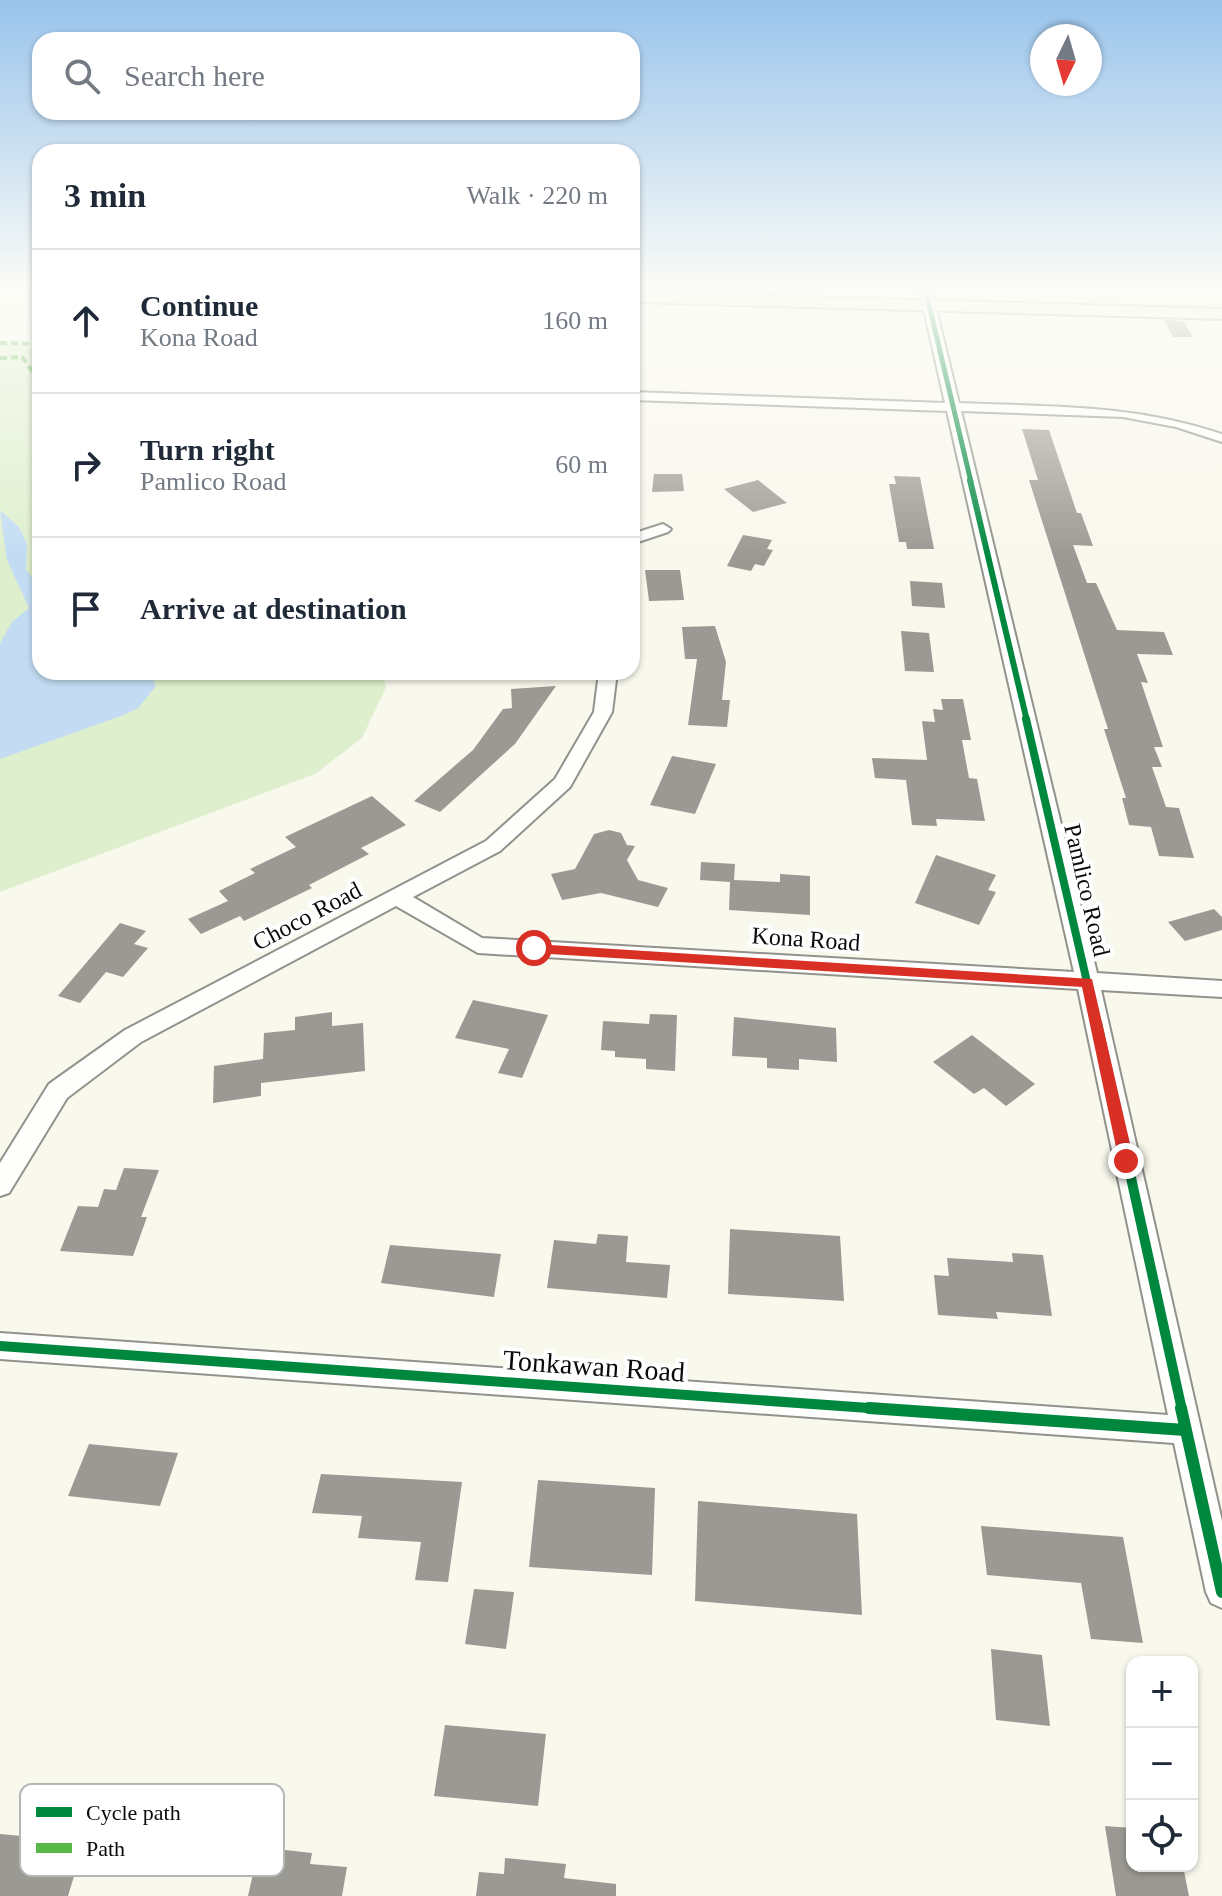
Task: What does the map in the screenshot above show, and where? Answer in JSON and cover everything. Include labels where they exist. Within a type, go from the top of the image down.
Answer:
[{"type":"street","name":"Pamlico Road","points":[[948,380],[1088,983],[1222,1592]]},
{"type":"street","points":[[640,396],[1123,413],[1179,424],[1222,438]]},
{"type":"street","points":[[640,536],[663,529]]},
{"type":"street","name":"Choco Road","points":[[0,1185],[58,1091],[133,1036],[493,846],[563,783],[603,712],[607,680]]},
{"type":"street","name":"Kona Road","points":[[399,898],[478,945],[1222,989]]},
{"type":"street","name":"Tonkawan Road","points":[[0,1346],[1185,1430]]},
{"type":"green space","points":[[0,380],[32,380],[32,680],[384,680],[386,687],[362,738],[315,774],[0,892]]},
{"type":"water","points":[[0,510],[19,527],[27,544],[26,570],[32,577],[32,680],[153,680],[156,686],[138,708],[124,715],[0,759],[0,643],[12,622],[29,608],[7,560]]},
{"type":"building","points":[[1022,429],[1049,430],[1077,513],[1081,513],[1093,546],[1073,545],[1087,583],[1096,583],[1117,630],[1164,632],[1173,655],[1137,654],[1148,683],[1141,682],[1163,747],[1154,747],[1162,767],[1152,767],[1166,807],[1179,808],[1194,858],[1159,856],[1151,827],[1129,825],[1122,798],[1126,798],[1104,729],[1108,729],[1029,480],[1038,480]]},
{"type":"building","points":[[654,474],[682,474],[684,491],[652,492]]},
{"type":"building","points":[[894,476],[920,477],[934,549],[907,549],[906,542],[899,542],[889,484],[896,484]]},
{"type":"building","points":[[758,480],[787,503],[753,512],[724,489]]},
{"type":"building","points":[[743,535],[772,540],[767,549],[773,550],[764,566],[755,564],[751,571],[727,566]]},
{"type":"building","points":[[645,570],[680,570],[684,600],[649,601]]},
{"type":"building","points":[[910,581],[942,583],[945,608],[912,606]]},
{"type":"building","points":[[715,626],[726,662],[722,700],[730,700],[727,727],[688,725],[697,659],[685,659],[682,627]]},
{"type":"building","points":[[901,631],[929,633],[934,672],[905,671]]},
{"type":"building","points":[[556,686],[515,744],[440,812],[414,801],[473,750],[503,709],[512,708],[511,689]]},
{"type":"building","points":[[941,699],[963,699],[971,740],[962,740],[969,778],[977,779],[985,821],[936,819],[937,826],[912,825],[906,780],[875,778],[872,758],[927,760],[922,721],[935,722],[933,709],[943,710]]},
{"type":"building","points":[[672,756],[716,764],[695,814],[650,805]]},
{"type":"building","points":[[372,796],[406,825],[361,848],[369,854],[309,885],[312,888],[244,921],[240,916],[201,934],[188,919],[228,901],[219,891],[255,873],[250,869],[296,847],[285,837]]},
{"type":"building","points":[[609,830],[621,833],[627,845],[635,846],[627,860],[638,880],[668,888],[658,907],[601,893],[562,900],[551,874],[575,869],[594,834]]},
{"type":"building","points":[[936,855],[996,875],[988,890],[996,892],[979,925],[915,903]]},
{"type":"building","points":[[701,862],[735,864],[734,880],[780,882],[780,874],[810,876],[810,915],[729,910],[730,882],[700,880]]},
{"type":"building","points":[[1214,909],[1222,917],[1222,930],[1185,941],[1168,922]]},
{"type":"building","points":[[120,923],[146,931],[134,944],[148,948],[123,977],[106,972],[80,1003],[58,996]]},
{"type":"building","points":[[473,1000],[548,1015],[522,1078],[498,1073],[509,1049],[455,1038]]},
{"type":"building","points":[[332,1012],[332,1026],[363,1023],[365,1071],[261,1083],[261,1096],[213,1103],[214,1066],[263,1059],[264,1033],[295,1030],[295,1017]]},
{"type":"building","points":[[650,1014],[677,1015],[675,1071],[646,1069],[646,1059],[615,1057],[615,1051],[601,1050],[603,1021],[649,1024]]},
{"type":"building","points":[[734,1017],[836,1028],[837,1062],[799,1059],[799,1070],[767,1068],[767,1058],[732,1056]]},
{"type":"building","points":[[972,1035],[1035,1084],[1006,1106],[984,1088],[974,1094],[933,1062]]},
{"type":"building","points":[[124,1168],[159,1170],[141,1217],[147,1217],[133,1256],[60,1251],[78,1206],[98,1207],[104,1189],[116,1190]]},
{"type":"building","points":[[730,1229],[840,1236],[844,1301],[728,1294]]},
{"type":"building","points":[[598,1234],[628,1236],[626,1262],[670,1265],[667,1298],[547,1288],[554,1240],[596,1244]]},
{"type":"building","points":[[390,1245],[501,1254],[494,1297],[381,1283]]},
{"type":"building","points":[[1012,1253],[1043,1255],[1052,1316],[996,1312],[998,1319],[938,1315],[934,1275],[949,1276],[947,1258],[1013,1262]]},
{"type":"building","points":[[89,1444],[178,1453],[160,1506],[68,1496]]},
{"type":"building","points":[[321,1474],[462,1482],[448,1582],[415,1580],[421,1542],[358,1538],[362,1516],[312,1513]]},
{"type":"building","points":[[538,1480],[655,1488],[652,1575],[529,1567]]},
{"type":"building","points":[[698,1501],[857,1514],[862,1615],[695,1601]]},
{"type":"building","points":[[981,1526],[1123,1537],[1143,1643],[1091,1639],[1081,1583],[987,1575]]},
{"type":"building","points":[[474,1589],[514,1592],[506,1649],[465,1644]]},
{"type":"building","points":[[991,1649],[1042,1655],[1050,1726],[996,1720]]},
{"type":"building","points":[[445,1725],[546,1734],[538,1806],[434,1796]]},
{"type":"building","points":[[1105,1826],[1126,1828],[1126,1872],[1184,1872],[1189,1896],[1116,1896]]},
{"type":"building","points":[[0,1834],[20,1836],[20,1876],[74,1876],[68,1896],[0,1896]]},
{"type":"building","points":[[284,1850],[312,1853],[310,1864],[347,1867],[342,1896],[248,1896],[252,1876],[284,1876]]},
{"type":"building","points":[[505,1858],[566,1864],[564,1878],[616,1884],[616,1896],[476,1896],[479,1872],[504,1874]]},
{"type":"cycle path","points":[[947,380],[1088,983],[1222,1592]]},
{"type":"cycle path","points":[[0,1346],[1185,1430]]},
{"type":"route","points":[[534,948],[1088,983],[1126,1161]]}]
